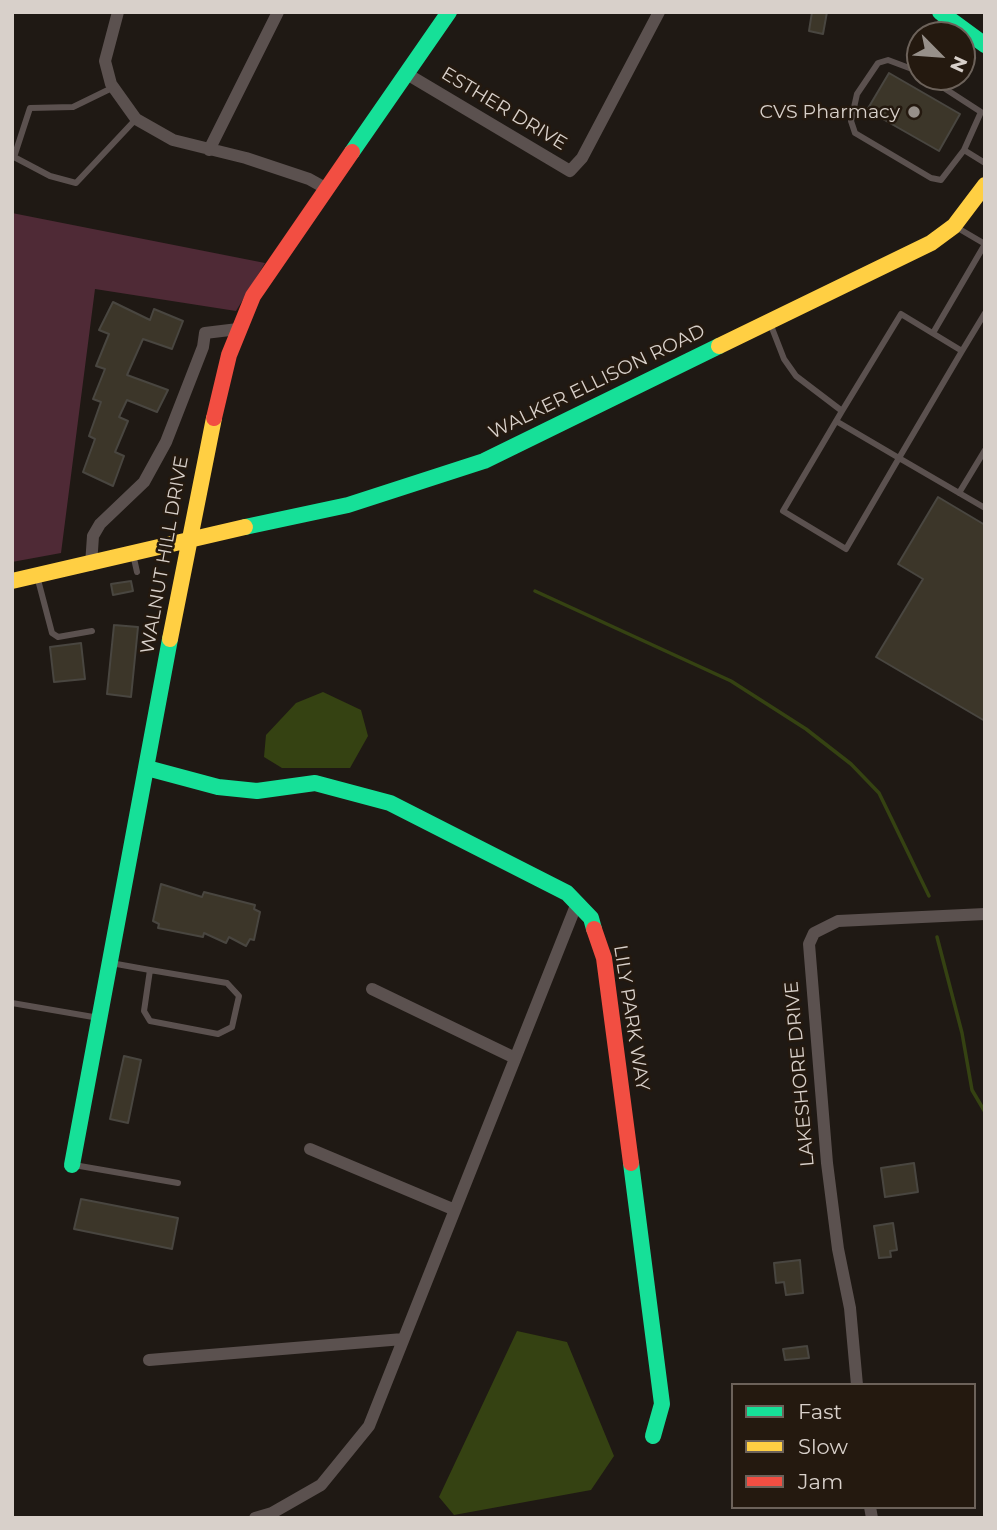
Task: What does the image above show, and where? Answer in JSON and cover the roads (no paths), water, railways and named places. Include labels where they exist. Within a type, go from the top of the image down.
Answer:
[{"type":"street","points":[[118,12],[105,61],[114,87],[136,118],[173,140],[246,158],[309,179],[327,189]]},
{"type":"street","points":[[209,150],[278,12]]},
{"type":"street","name":"WALNUT HILL DRIVE","points":[[72,1165],[207,447],[238,329],[253,296],[449,12]]},
{"type":"street","name":"ESTHER DRIVE","points":[[407,74],[570,171],[582,158],[659,12]]},
{"type":"street","points":[[942,14],[985,45]]},
{"type":"street","name":"WALKER ELLISON ROAD","points":[[12,581],[91,565],[190,538],[348,505],[484,461],[931,243],[954,226],[985,185]]},
{"type":"street","points":[[91,565],[93,536],[100,524],[144,482],[166,442],[203,347],[205,333],[238,329]]},
{"type":"street","name":"LILY PARK WAY","points":[[147,768],[218,788],[257,791],[315,783],[346,789],[390,803],[567,893],[591,918],[604,958],[662,1404],[653,1436]]},
{"type":"street","points":[[255,1518],[272,1513],[321,1485],[369,1426],[577,904]]},
{"type":"street","name":"LAKESHORE DRIVE","points":[[857,1383],[850,1308],[838,1249],[827,1163],[809,944],[814,933],[838,921],[985,914]]},
{"type":"street","points":[[372,989],[515,1058]]},
{"type":"street","points":[[310,1149],[455,1210]]},
{"type":"street","points":[[149,1360],[403,1339]]},
{"type":"lane","points":[[906,66],[888,60],[878,63],[852,107],[851,121],[855,133],[931,178],[941,180],[964,150],[981,112],[949,91]]},
{"type":"lane","points":[[114,87],[73,107],[30,108],[14,157],[51,176],[76,183],[136,118]]},
{"type":"lane","points":[[964,150],[985,163]]},
{"type":"lane","points":[[933,333],[985,244],[954,226]]},
{"type":"lane","points":[[962,351],[901,314],[783,511],[846,548],[985,313]]},
{"type":"lane","points":[[769,322],[784,359],[796,376],[842,411]]},
{"type":"lane","points":[[836,421],[985,508]]},
{"type":"lane","points":[[959,493],[985,450]]},
{"type":"lane","points":[[132,552],[137,572]]},
{"type":"lane","points":[[37,576],[52,633],[58,637],[92,631]]},
{"type":"lane","points":[[109,962],[227,983],[239,996],[233,1027],[218,1034],[150,1021],[144,1011],[150,970]]},
{"type":"lane","points":[[12,1003],[99,1018]]},
{"type":"lane","points":[[72,1165],[178,1183]]},
{"type":"waterway","points":[[535,591],[731,681],[806,729],[851,764],[879,793],[929,896]]},
{"type":"waterway","points":[[937,937],[962,1033],[972,1090],[985,1112]]},
{"type":"place","name":"CVS Pharmacy","points":[[914,112]]}]
